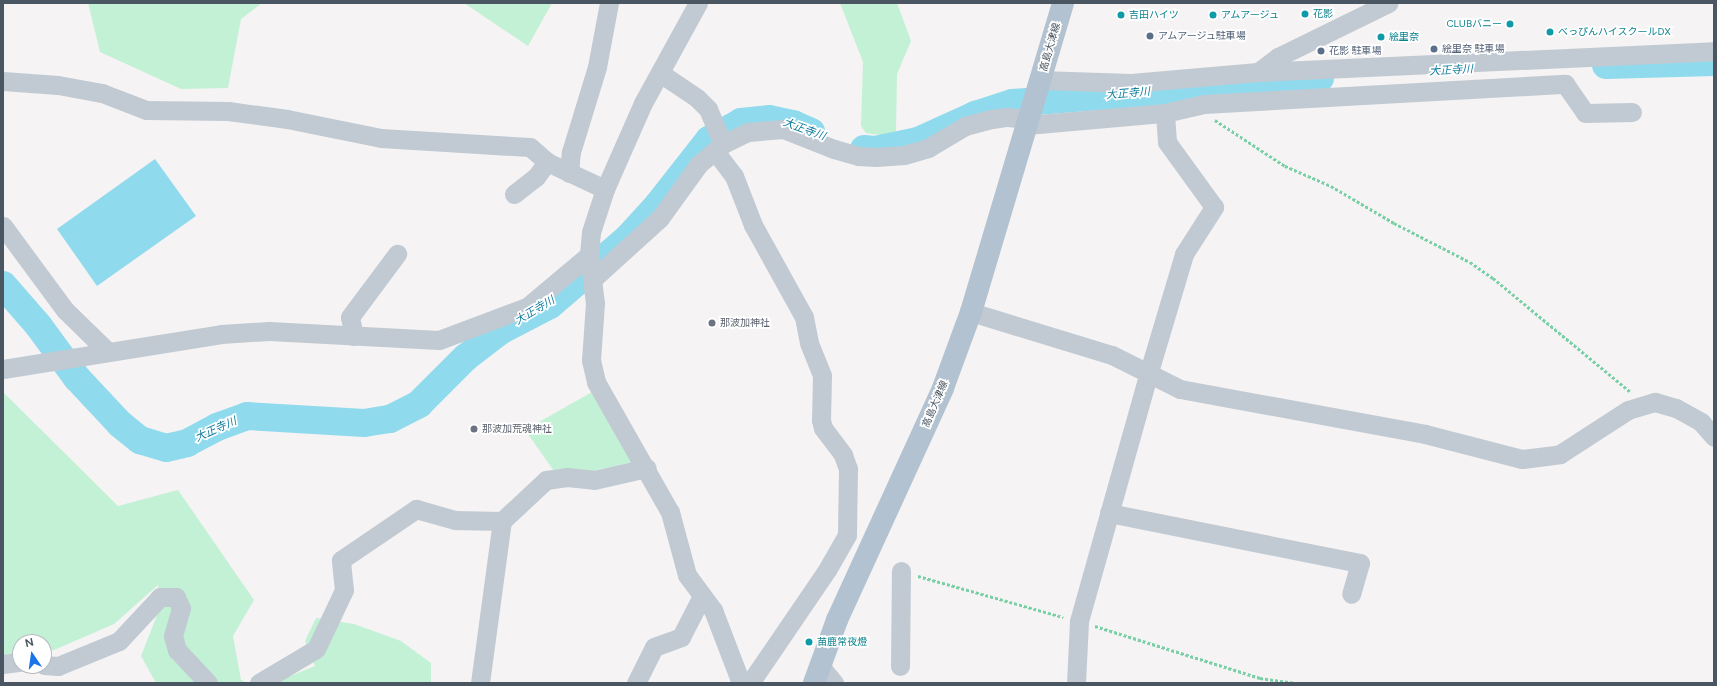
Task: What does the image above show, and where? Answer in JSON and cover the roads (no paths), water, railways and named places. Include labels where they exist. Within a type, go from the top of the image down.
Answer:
[{"type":"main road","name":"高島大津線","points":[[823,678],[837,620],[943,388],[970,312],[1063,3]]},
{"type":"street","points":[[569,173],[571,152],[597,67],[609,3]]},
{"type":"street","points":[[698,3],[643,103],[605,189],[591,232],[591,360],[596,382],[647,468],[670,512],[687,575],[713,610],[741,683]]},
{"type":"street","points":[[1258,72],[1278,57],[1388,3]]},
{"type":"street","points":[[1039,86],[1131,83],[1258,72],[1714,51]]},
{"type":"street","points":[[660,73],[697,98],[708,109],[753,225],[804,318],[810,343],[822,376],[821,420],[823,428],[843,455],[848,470],[846,535],[827,570],[750,683]]},
{"type":"street","points":[[3,81],[58,85],[102,93],[146,110],[228,111],[287,119],[381,138],[530,147],[547,162],[605,189]]},
{"type":"street","points":[[3,369],[221,334],[268,331],[439,340],[527,307],[592,267],[660,218],[699,164],[719,140],[748,132],[783,129],[858,156],[904,155],[928,148],[965,126],[1007,117],[1028,120],[1165,113],[1204,104],[1565,84],[1585,113],[1632,112]]},
{"type":"street","points":[[1076,683],[1079,621],[1148,375],[1184,254],[1214,207],[1167,142],[1165,113]]},
{"type":"street","points":[[514,194],[536,177],[547,162]]},
{"type":"street","points":[[3,226],[65,310],[108,352]]},
{"type":"street","points":[[354,336],[350,316],[397,254]]},
{"type":"street","points":[[970,312],[1112,355],[1148,375],[1180,389],[1425,434],[1522,459],[1560,454],[1641,405],[1656,402],[1676,408],[1701,422],[1714,438]]},
{"type":"street","points":[[480,683],[502,521],[546,480],[567,477],[594,480],[647,468]]},
{"type":"street","points":[[260,683],[316,649],[344,590],[341,560],[416,509],[455,520],[502,521]]},
{"type":"street","points":[[1109,513],[1360,563],[1351,594]]},
{"type":"street","points":[[900,666],[901,571]]},
{"type":"street","points":[[636,683],[654,647],[681,636],[702,596]]},
{"type":"street","points":[[52,666],[58,666],[119,641],[160,597],[176,597],[181,608],[174,636],[177,650],[208,683]]},
{"type":"water","points":[[155,159],[196,216],[97,286],[57,229]]},
{"type":"waterway","name":"大正寺川","points":[[1606,65],[1714,62]]},
{"type":"waterway","name":"大正寺川","points":[[864,149],[875,150],[918,141],[975,115],[1012,103],[1320,78]]},
{"type":"waterway","name":"大正寺川","points":[[3,285],[38,325],[77,378],[120,424],[140,440],[166,448],[187,443],[217,427],[247,416],[364,423],[390,419],[419,404],[465,358],[500,331],[550,305],[628,238],[658,205],[709,140],[741,122],[769,119],[793,124],[811,132]]},
{"type":"place","name":"花影","points":[[1305,14]]},
{"type":"place","name":"吉田ハイツ","points":[[1121,15]]},
{"type":"place","name":"アムアージュ","points":[[1213,15]]},
{"type":"place","name":"CLUBバニー","points":[[1510,24]]},
{"type":"place","name":"べっぴんハイスクールDX","points":[[1550,32]]},
{"type":"place","name":"アムアージュ駐車場","points":[[1150,36]]},
{"type":"place","name":"絵里奈","points":[[1381,37]]},
{"type":"place","name":"絵里奈 駐車場","points":[[1434,49]]},
{"type":"place","name":"花影 駐車場","points":[[1321,51]]},
{"type":"place","name":"那波加神社","points":[[712,323]]},
{"type":"place","name":"那波加荒魂神社","points":[[474,429]]},
{"type":"place","name":"苗鹿常夜燈","points":[[809,642]]}]
